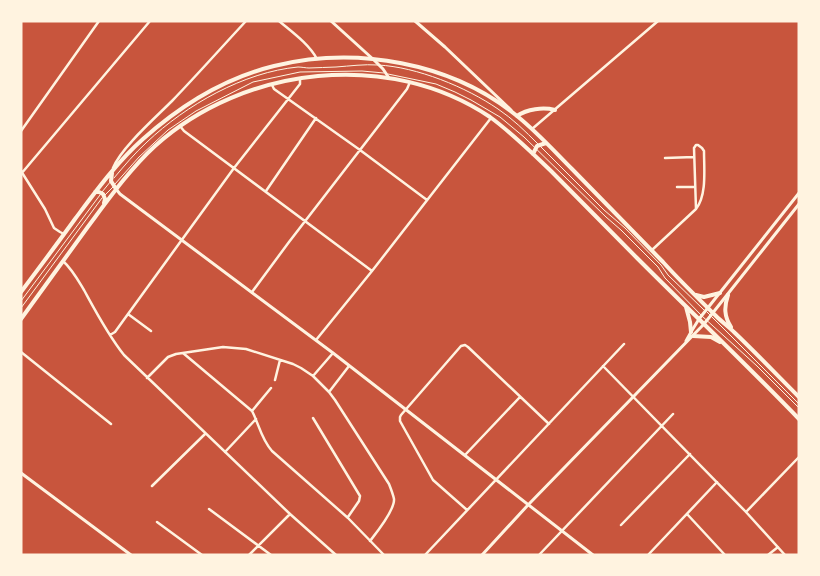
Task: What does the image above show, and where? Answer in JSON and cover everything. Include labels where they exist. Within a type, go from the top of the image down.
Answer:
[{"type":"main road","points":[[21,292],[112,171],[155,128],[183,108],[212,90],[272,66],[317,59],[374,60],[416,66],[447,76],[479,91],[517,116],[652,250],[696,295],[707,310],[733,331],[799,397]]},
{"type":"main road","points":[[21,319],[115,188],[156,145],[180,126],[230,98],[272,83],[300,78],[350,75],[389,78],[442,92],[465,102],[516,138],[686,305],[706,322],[724,343],[799,419]]},
{"type":"main road","points":[[517,116],[525,112],[546,108],[555,110]]},
{"type":"main road","points":[[533,154],[537,146],[546,143]]},
{"type":"main road","points":[[112,171],[111,181],[115,188]]},
{"type":"main road","points":[[95,192],[103,194],[104,205]]},
{"type":"main road","points":[[696,295],[704,297],[720,293]]},
{"type":"main road","points":[[728,295],[725,303],[725,314],[733,331]]},
{"type":"main road","points":[[686,305],[692,334],[724,343]]},
{"type":"street","points":[[21,131],[99,21]]},
{"type":"street","points":[[64,234],[54,228],[45,209],[22,172],[150,21]]},
{"type":"street","points":[[112,171],[132,142],[246,21]]},
{"type":"street","points":[[279,21],[317,59]]},
{"type":"street","points":[[331,21],[374,60],[389,78]]},
{"type":"street","points":[[415,21],[517,116]]},
{"type":"street","points":[[532,130],[658,21]]},
{"type":"street","points":[[110,336],[115,332],[234,168],[300,84],[300,78]]},
{"type":"street","points":[[252,292],[407,89],[410,82]]},
{"type":"street","points":[[272,83],[274,89],[427,200]]},
{"type":"street","points":[[266,192],[316,118]]},
{"type":"street","points":[[316,340],[372,271],[490,118]]},
{"type":"street","points":[[180,126],[184,131],[372,271]]},
{"type":"street","points":[[652,250],[696,209],[700,203],[703,194],[704,152],[698,145],[694,148],[696,209]]},
{"type":"street","points":[[665,158],[694,157]]},
{"type":"street","points":[[677,187],[695,187]]},
{"type":"street","points":[[115,188],[120,194],[406,409],[593,555]]},
{"type":"street","points":[[692,334],[707,310],[799,193]]},
{"type":"street","points":[[482,555],[528,504],[692,334],[706,322],[799,204]]},
{"type":"street","points":[[63,261],[68,265],[110,336],[124,355],[205,434],[336,555]]},
{"type":"street","points":[[128,314],[151,331]]},
{"type":"street","points":[[425,555],[624,344]]},
{"type":"street","points":[[467,510],[436,484],[429,475],[400,421],[401,415],[461,346],[465,345],[468,347],[549,424]]},
{"type":"street","points":[[147,378],[168,357],[176,354],[223,347],[246,349],[294,364],[313,376],[329,392],[392,493],[394,504],[370,541]]},
{"type":"street","points":[[21,352],[111,424]]},
{"type":"street","points":[[183,353],[252,411],[265,444],[348,518],[384,555]]},
{"type":"street","points":[[313,376],[333,353]]},
{"type":"street","points":[[274,380],[280,360]]},
{"type":"street","points":[[329,392],[349,366]]},
{"type":"street","points":[[603,366],[746,512],[785,555]]},
{"type":"street","points":[[252,411],[271,388]]},
{"type":"street","points":[[465,455],[520,396]]},
{"type":"street","points":[[539,555],[673,414]]},
{"type":"street","points":[[313,418],[360,496],[359,501],[348,518]]},
{"type":"street","points":[[225,452],[256,419]]},
{"type":"street","points":[[152,486],[205,434]]},
{"type":"street","points":[[621,525],[690,454]]},
{"type":"street","points":[[746,512],[799,457]]},
{"type":"street","points":[[21,473],[131,555]]},
{"type":"street","points":[[648,555],[717,482]]},
{"type":"street","points":[[210,509],[272,555]]},
{"type":"street","points":[[249,555],[290,514]]},
{"type":"street","points":[[687,514],[725,555]]},
{"type":"street","points":[[157,522],[202,555]]},
{"type":"street","points":[[768,555],[778,547]]},
{"type":"street","points":[[329,555],[332,552]]},
{"type":"lane","points":[[21,308],[111,181],[145,143],[173,120],[215,94],[246,79],[262,74],[298,67],[378,65],[396,67],[429,75],[482,99],[511,118],[606,217],[658,267],[665,278],[701,318]]},
{"type":"lane","points":[[21,300],[103,194],[115,188],[139,157],[168,130],[196,111],[253,82],[300,72],[355,71],[386,73],[436,84],[485,107],[500,117],[537,146],[625,228],[662,265],[668,275],[707,310]]},
{"type":"lane","points":[[712,314],[799,404]]},
{"type":"lane","points":[[706,322],[757,366],[799,408]]}]
